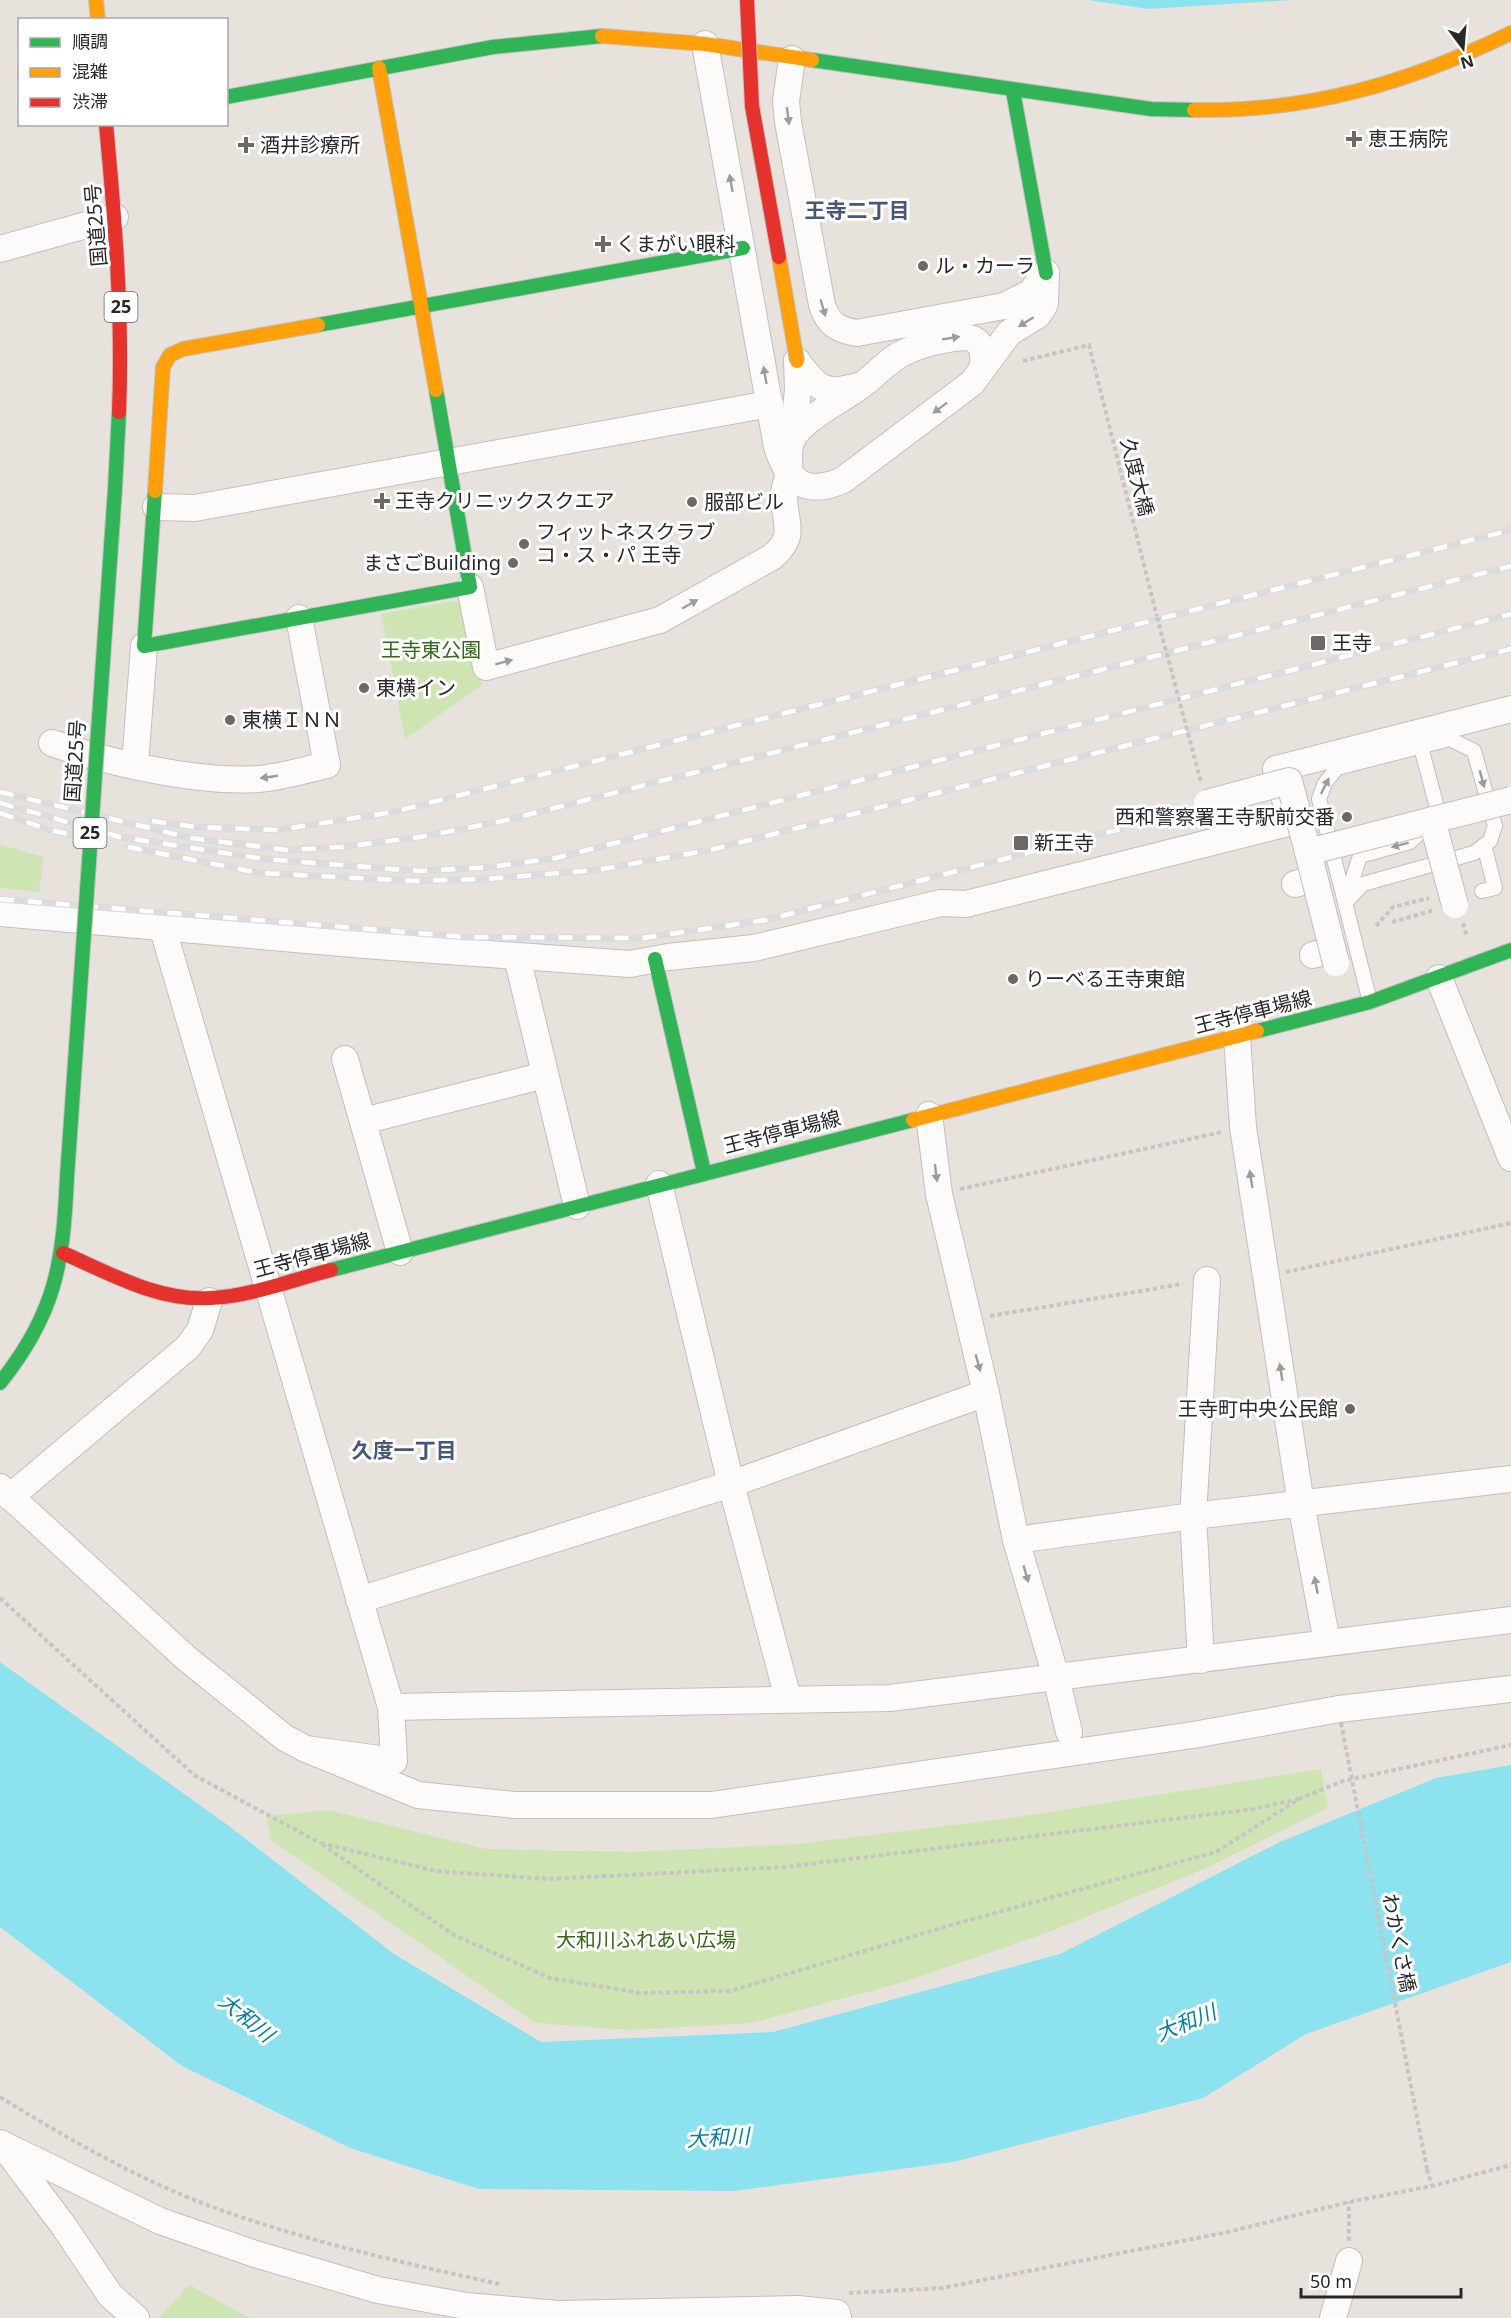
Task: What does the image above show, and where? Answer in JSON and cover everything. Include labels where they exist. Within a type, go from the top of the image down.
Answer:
[{"type":"main road","points":[[96,0],[98,18]]},
{"type":"main road","points":[[747,0],[752,106],[797,361]]},
{"type":"main road","points":[[228,97],[493,46],[608,36],[705,44],[1013,91],[1151,109],[1196,112],[1284,108],[1323,101],[1412,76],[1454,61],[1511,33]]},
{"type":"main road","points":[[379,68],[419,307],[470,587],[144,646],[156,507],[163,367],[166,359],[172,353],[419,307],[743,248]]},
{"type":"main road","points":[[1013,91],[1046,273]]},
{"type":"main road","name":"国道25号","points":[[0,1383],[20,1361],[40,1327],[54,1293],[63,1253],[106,584],[115,489],[122,342],[115,218],[106,126]]},
{"type":"main road","name":"王寺停車場線","points":[[63,1253],[161,1295],[208,1301],[1370,1002],[1511,950]]},
{"type":"main road","points":[[655,959],[704,1172]]},
{"type":"street","points":[[705,44],[777,447],[782,462],[798,484],[810,488],[825,488],[843,480],[961,393],[1010,333],[1038,315],[1045,304],[1046,273]]},
{"type":"street","points":[[792,58],[786,101],[788,122],[825,317],[834,326],[857,333],[969,313],[1018,301],[1030,293],[1046,273]]},
{"type":"street","points":[[0,249],[115,218]]},
{"type":"street","points":[[969,313],[990,320],[996,329],[998,346]]},
{"type":"street","points":[[797,361],[811,379],[825,390],[841,391],[864,384],[883,345],[901,326]]},
{"type":"street","points":[[793,438],[804,426],[864,384],[900,354],[939,340],[963,336],[976,338],[981,344],[983,368]]},
{"type":"street","points":[[470,587],[486,666],[660,620],[772,558],[781,550],[788,538],[784,486],[789,471],[789,449],[793,438],[798,389],[797,361]]},
{"type":"street","points":[[156,507],[195,508],[770,405]]},
{"type":"street","points":[[52,742],[75,751],[206,777],[256,779],[327,765],[299,618]]},
{"type":"street","points":[[135,764],[144,646]]},
{"type":"street","points":[[0,913],[618,964],[783,942],[941,903],[966,904],[1292,822],[1276,769],[1511,709]]},
{"type":"street","points":[[1207,802],[1289,781],[1308,852],[1305,882],[1327,956]]},
{"type":"street","points":[[1308,852],[1511,800]]},
{"type":"street","points":[[1432,820],[1455,905]]},
{"type":"street","points":[[162,926],[391,1707],[394,1761],[306,1749]]},
{"type":"street","points":[[517,957],[577,1206]]},
{"type":"street","points":[[1439,978],[1511,1158]]},
{"type":"street","points":[[1237,1036],[1243,1127],[1301,1504],[1327,1642]]},
{"type":"street","points":[[345,1059],[400,1252]]},
{"type":"street","points":[[363,1121],[545,1075]]},
{"type":"street","points":[[930,1115],[939,1194],[986,1394],[1016,1540],[1056,1677],[1069,1732]]},
{"type":"street","points":[[659,1184],[731,1484],[788,1698]]},
{"type":"street","points":[[1201,1660],[1193,1516],[1207,1280]]},
{"type":"street","points":[[208,1301],[200,1330],[188,1347],[5,1492],[186,1658],[285,1738],[306,1749],[418,1795],[515,1805],[711,1805],[1193,1736],[1340,1709],[1511,1689]]},
{"type":"street","points":[[359,1600],[731,1484],[986,1394]]},
{"type":"street","points":[[1016,1540],[1193,1516],[1511,1479]]},
{"type":"street","points":[[391,1707],[788,1698],[890,1698],[1511,1620]]},
{"type":"street","points":[[1,2144],[160,2221],[255,2254],[378,2290],[466,2307],[558,2314],[798,2309],[837,2313],[838,2306]]},
{"type":"street","points":[[1,2144],[63,2225],[110,2295],[136,2318]]},
{"type":"street","points":[[1333,2318],[1349,2261]]},
{"type":"lane","points":[[1345,903],[1363,884],[1474,853],[1490,841],[1495,826],[1474,751],[1450,739],[1337,768],[1325,783],[1319,799],[1345,903],[1370,1002]]},
{"type":"lane","points":[[1345,903],[1360,856],[1410,842],[1439,815],[1421,747]]},
{"type":"lane","points":[[1482,891],[1495,888],[1484,845]]},
{"type":"path","name":"久度大橋","points":[[1023,361],[1089,345],[1157,617],[1207,802]]},
{"type":"path","points":[[1392,922],[1455,905]]},
{"type":"path","points":[[939,1194],[1243,1127]]},
{"type":"path","points":[[1266,1276],[1511,1223]]},
{"type":"path","points":[[967,1320],[1207,1280]]},
{"type":"path","points":[[0,1598],[194,1775],[320,1843],[453,1935],[550,1978],[640,1993],[730,1991],[1216,1852],[1299,1799]]},
{"type":"path","name":"わかくさ橋","points":[[1341,1723],[1432,2186]]},
{"type":"path","points":[[320,1843],[436,1871],[549,1879],[785,1867],[1254,1809],[1299,1799],[1343,1781],[1511,1745]]},
{"type":"path","points":[[0,2097],[87,2150],[217,2208],[351,2252],[502,2284]]},
{"type":"path","points":[[838,2306],[1228,2232],[1349,2202],[1432,2186],[1511,2165]]},
{"type":"path","points":[[1349,2202],[1349,2261]]},
{"type":"green space","name":"王寺東公園","points":[[455,601],[467,607],[482,685],[405,739],[381,614]]},
{"type":"green space","points":[[0,845],[44,857],[39,892],[0,888]]},
{"type":"green space","name":"大和川ふれあい広場","points":[[1321,1769],[1328,1808],[1204,1869],[1049,1932],[904,1982],[752,2023],[628,2030],[535,2023],[271,1840],[266,1816],[329,1810],[486,1849],[633,1852],[799,1844],[1017,1817]]},
{"type":"green space","points":[[189,2285],[250,2318],[159,2318]]},
{"type":"water","points":[[1088,0],[1293,0],[1148,9]]},
{"type":"water","name":"大和川","points":[[0,1662],[229,1826],[394,1954],[541,2042],[773,2032],[1060,1954],[1280,1842],[1436,1778],[1511,1765],[1511,1962],[1306,2034],[1203,2098],[953,2162],[734,2191],[479,2189],[350,2148],[182,2066],[0,1927]]},
{"type":"railway","points":[[152,821],[196,827],[278,830],[393,812],[1511,530]]},
{"type":"railway","points":[[0,792],[191,838],[287,850],[341,847],[420,837],[503,821],[1511,566]]},
{"type":"railway","points":[[0,803],[120,837],[264,859],[419,871],[490,867],[556,858],[1511,614]]},
{"type":"railway","points":[[128,847],[259,873],[415,881],[485,879],[597,870],[710,850],[1511,649]]},
{"type":"railway","points":[[0,813],[50,830],[104,842]]},
{"type":"railway","points":[[0,899],[466,937],[643,938],[766,920],[1121,829]]},
{"type":"traffic: fast","points":[[228,97],[493,47],[602,36]]},
{"type":"traffic: fast","points":[[812,60],[1151,109],[1194,110]]},
{"type":"traffic: fast","points":[[1013,91],[1046,273]]},
{"type":"traffic: fast","points":[[318,325],[743,248]]},
{"type":"traffic: fast","points":[[155,491],[144,646],[470,587],[436,390]]},
{"type":"traffic: fast","points":[[115,489],[119,412]]},
{"type":"traffic: fast","points":[[67,1177],[115,489]]},
{"type":"traffic: fast","points":[[1257,1031],[1370,1002],[1511,950]]},
{"type":"traffic: fast","points":[[655,959],[704,1172]]},
{"type":"traffic: fast","points":[[331,1270],[913,1120]]},
{"type":"traffic: fast","points":[[0,1383],[34,1334],[53,1286],[63,1236],[67,1177]]},
{"type":"traffic: slow","points":[[96,0],[98,18]]},
{"type":"traffic: slow","points":[[1194,110],[1278,106],[1357,91],[1435,66],[1511,33]]},
{"type":"traffic: slow","points":[[602,36],[705,44],[812,60]]},
{"type":"traffic: slow","points":[[379,68],[436,390]]},
{"type":"traffic: slow","points":[[779,257],[797,361]]},
{"type":"traffic: slow","points":[[155,491],[163,367],[170,355],[183,349],[318,325]]},
{"type":"traffic: slow","points":[[913,1120],[1257,1031]]},
{"type":"traffic: jam","points":[[747,0],[752,106],[779,257]]},
{"type":"traffic: jam","points":[[106,126],[119,304],[119,412]]},
{"type":"traffic: jam","points":[[63,1253],[153,1291],[192,1298],[241,1294],[331,1270]]},
{"type":"place","name":"恵王病院","points":[[1354,139]]},
{"type":"place","name":"酒井診療所","points":[[246,145]]},
{"type":"place","name":"くまがい眼科","points":[[603,244]]},
{"type":"place","name":"ル・カーラ","points":[[923,266]]},
{"type":"place","name":"王寺クリニックスクエア","points":[[382,501]]},
{"type":"place","name":"服部ビル","points":[[692,502]]},
{"type":"place","name":"フィットネスクラブ コ・ス・パ 王寺","points":[[524,544]]},
{"type":"place","name":"まさごBuilding","points":[[513,563]]},
{"type":"place","name":"王寺","points":[[1318,643]]},
{"type":"place","name":"東横イン","points":[[364,688]]},
{"type":"place","name":"東横ＩＮＮ","points":[[230,720]]},
{"type":"place","name":"西和警察署王寺駅前交番","points":[[1347,817]]},
{"type":"place","name":"新王寺","points":[[1021,843]]},
{"type":"place","name":"りーべる王寺東館","points":[[1013,979]]},
{"type":"place","name":"王寺町中央公民館","points":[[1350,1409]]},
{"type":"district","name":"王寺二丁目","points":[[857,211]]},
{"type":"district","name":"久度一丁目","points":[[404,1451]]}]
